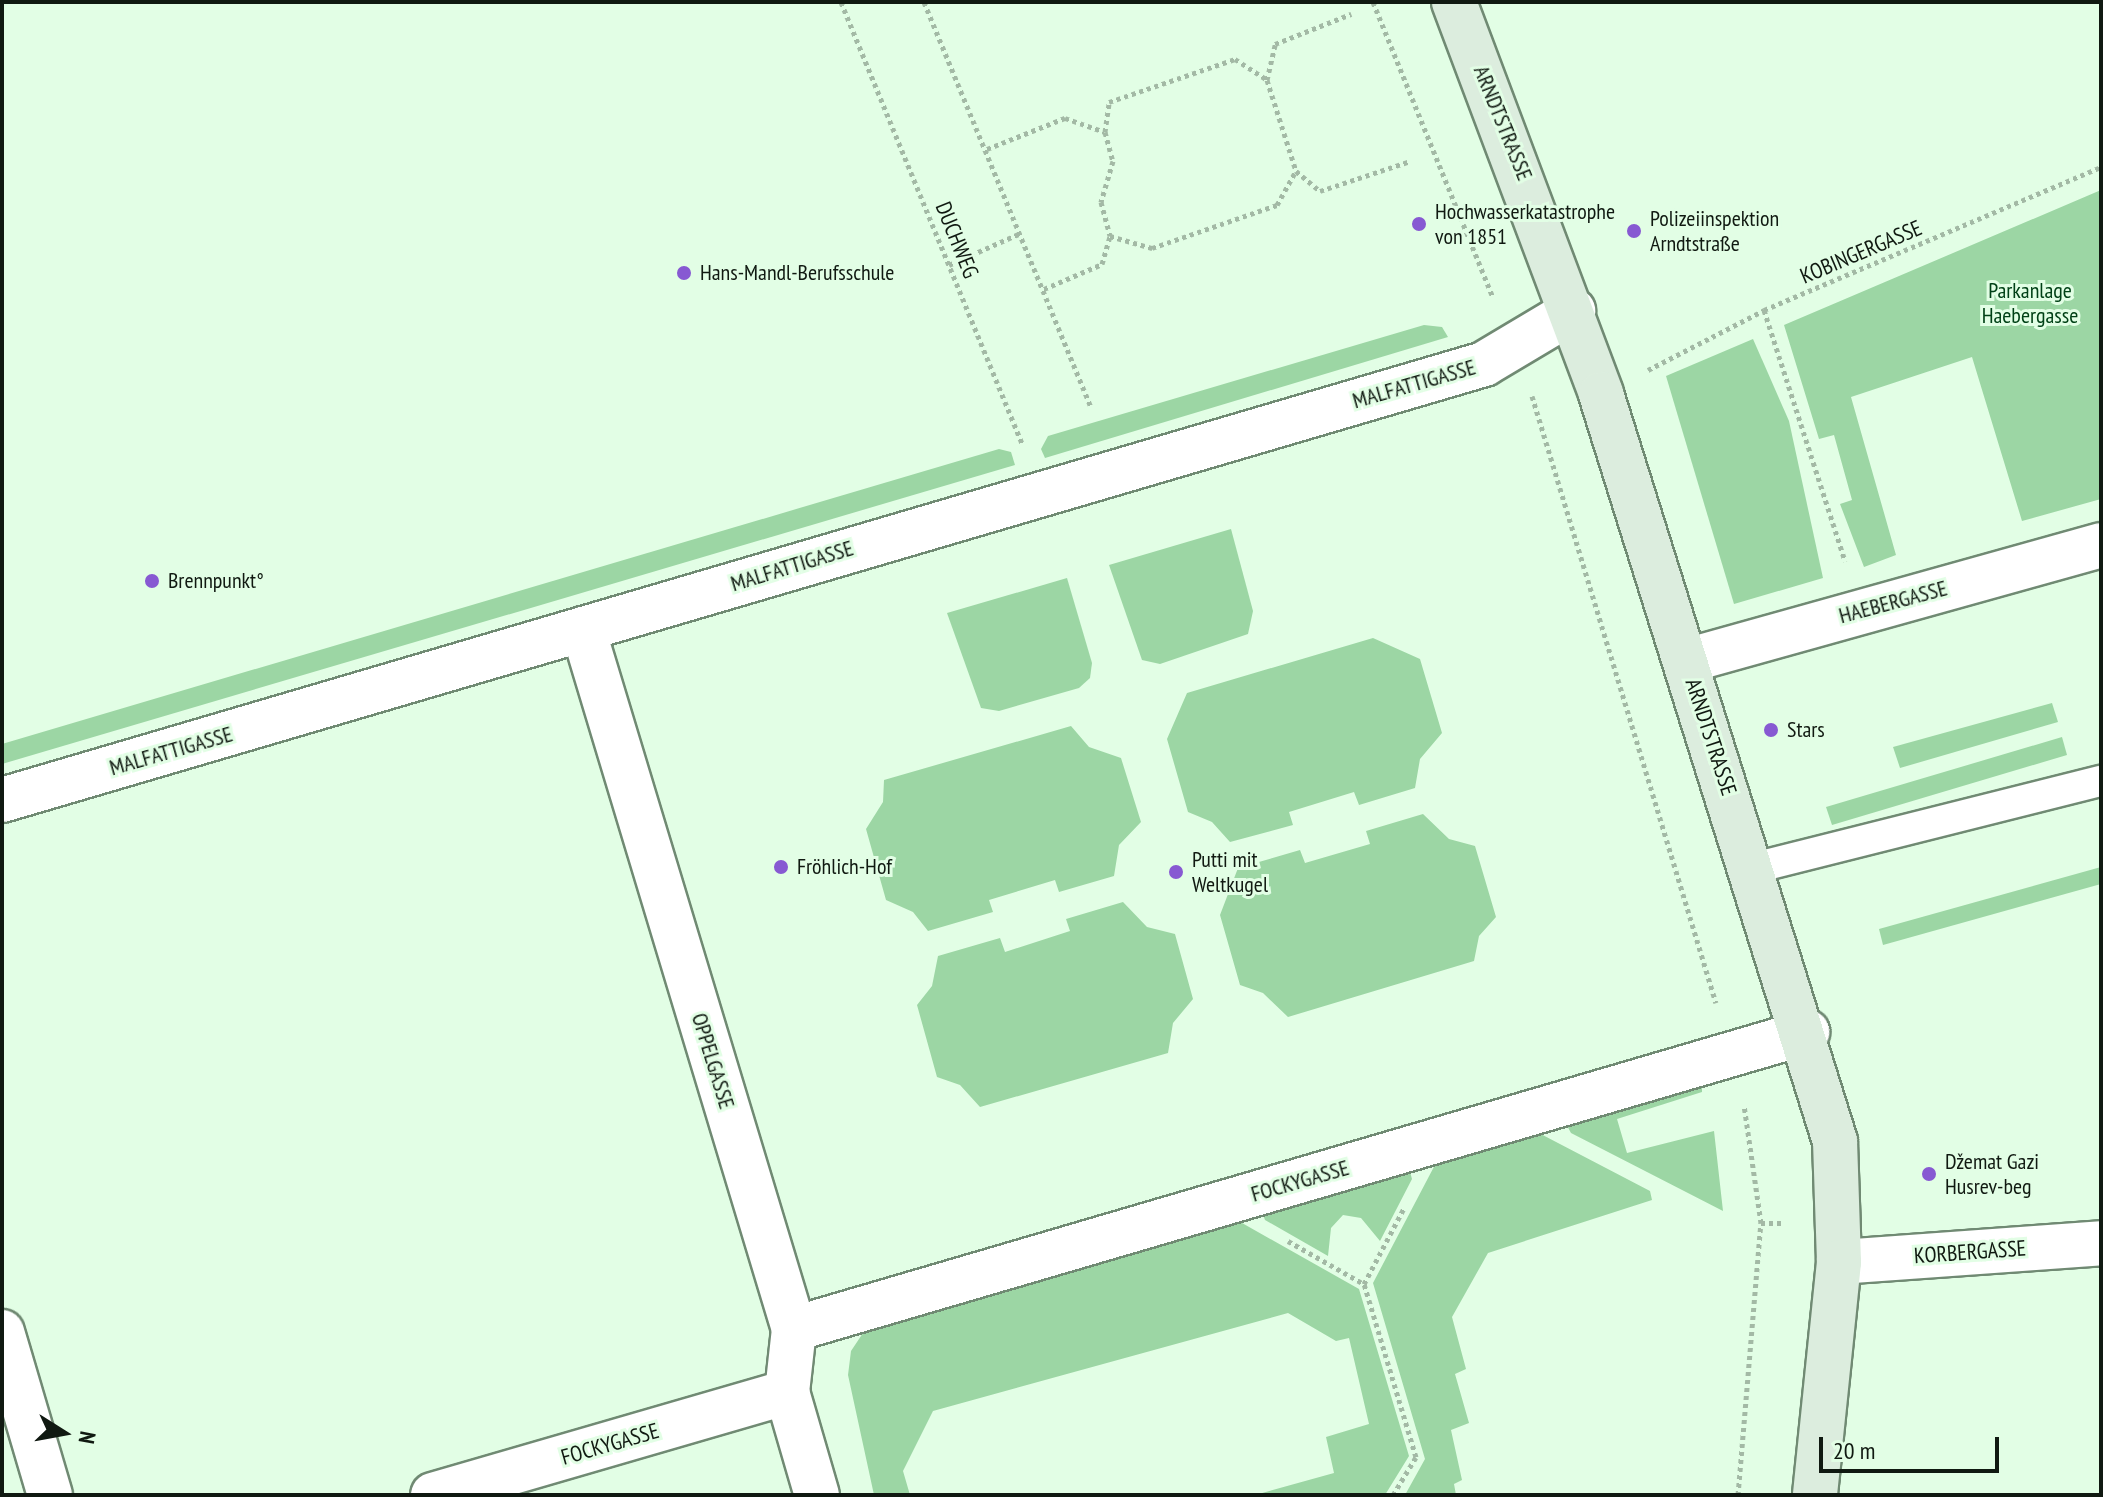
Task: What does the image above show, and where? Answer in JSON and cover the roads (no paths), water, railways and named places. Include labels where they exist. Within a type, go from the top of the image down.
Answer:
[{"type":"street","name":"ARNDTSTRASSE","points":[[1454,2],[1573,311],[1807,1032],[1835,1141],[1839,1262],[1815,1495]]},
{"type":"street","name":"MALFATTIGASSE","points":[[2,800],[1484,364],[1573,311]]},
{"type":"street","name":"HAEBERGASSE","points":[[1686,661],[2101,545]]},
{"type":"street","name":"OPPELGASSE","points":[[583,629],[794,1329],[787,1392],[817,1495]]},
{"type":"street","name":"FOCKYGASSE","points":[[794,1329],[1807,1032]]},
{"type":"street","name":"KORBERGASSE","points":[[1839,1262],[2101,1243]]},
{"type":"street","points":[[2,1332],[50,1495]]},
{"type":"street","name":"FOCKYGASSE","points":[[433,1495],[787,1392]]},
{"type":"lane","points":[[1754,868],[2101,781]]},
{"type":"place","name":"Hochwasserkatastrophe von 1851","points":[[1419,224]]},
{"type":"place","name":"Polizeiinspektion Arndtstraße","points":[[1634,231]]},
{"type":"place","name":"Hans-Mandl-Berufsschule","points":[[684,273]]},
{"type":"place","name":"Brennpunkt°","points":[[152,581]]},
{"type":"place","name":"Stars","points":[[1771,730]]},
{"type":"place","name":"Fröhlich-Hof","points":[[781,867]]},
{"type":"place","name":"Putti mit Weltkugel","points":[[1176,872]]},
{"type":"place","name":"Džemat Gazi Husrev-beg","points":[[1929,1174]]},
{"type":"park label","name":"Parkanlage Haebergasse","points":[[2030,302]]}]
